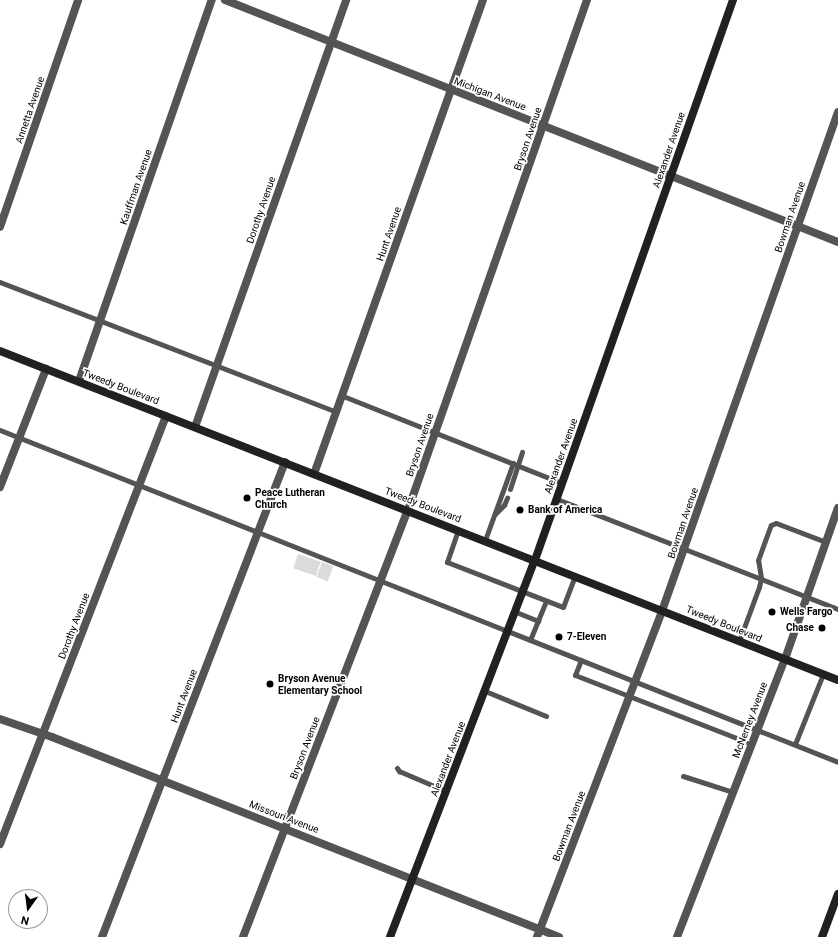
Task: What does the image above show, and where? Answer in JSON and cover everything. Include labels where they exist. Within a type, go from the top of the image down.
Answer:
[{"type":"street","name":"Annetta Avenue","points":[[0,227],[78,0]]},
{"type":"street","name":"Kauffman Avenue","points":[[78,381],[212,0]]},
{"type":"street","name":"Michigan Avenue","points":[[225,0],[838,242]]},
{"type":"street","name":"Dorothy Avenue","points":[[195,427],[346,0]]},
{"type":"street","name":"Hunt Avenue","points":[[314,474],[343,396],[482,0]]},
{"type":"street","name":"Bryson Avenue","points":[[243,937],[408,510],[587,0]]},
{"type":"street","name":"Alexander Avenue","points":[[390,937],[516,612],[733,0]]},
{"type":"street","name":"Bowman Avenue","points":[[538,933],[662,611],[838,112]]},
{"type":"street","name":"Tweedy Boulevard","points":[[0,351],[485,540],[838,680]]},
{"type":"street","points":[[0,487],[46,369]]},
{"type":"street","name":"Dorothy Avenue","points":[[0,844],[166,416]]},
{"type":"street","name":"Hunt Avenue","points":[[102,937],[285,462]]},
{"type":"street","name":"McNerney Avenue","points":[[677,937],[785,659],[838,508]]},
{"type":"street","name":"Missouri Avenue","points":[[0,719],[413,878],[538,933],[559,937]]},
{"type":"street","points":[[822,937],[838,894]]},
{"type":"lane","points":[[0,282],[337,412]]},
{"type":"lane","points":[[343,396],[562,483]]},
{"type":"lane","points":[[0,430],[236,526],[258,532],[838,762]]},
{"type":"lane","points":[[485,540],[515,464],[522,452]]},
{"type":"lane","points":[[510,489],[515,464]]},
{"type":"lane","points":[[494,515],[504,505],[507,498]]},
{"type":"lane","points":[[557,498],[838,609]]},
{"type":"lane","points":[[739,640],[761,578],[758,560],[773,523],[826,542]]},
{"type":"lane","points":[[458,530],[447,562],[523,592],[563,607],[575,576]]},
{"type":"lane","points":[[530,640],[546,601]]},
{"type":"lane","points":[[516,612],[538,620]]},
{"type":"lane","points":[[581,660],[575,675],[752,744]]},
{"type":"lane","points":[[795,744],[823,674]]},
{"type":"lane","points":[[485,691],[546,716]]},
{"type":"lane","points":[[398,768],[399,771],[446,791]]},
{"type":"lane","points":[[683,776],[733,792]]},
{"type":"shaded area","points":[[298,554],[321,562],[316,576],[293,568]]},
{"type":"shaded area","points":[[322,562],[333,566],[328,581],[317,577]]},
{"type":"place","name":"Peace Lutheran Church","points":[[247,498]]},
{"type":"place","name":"Bank of America","points":[[520,510]]},
{"type":"place","name":"Wells Fargo","points":[[772,612]]},
{"type":"place","name":"Chase","points":[[822,628]]},
{"type":"place","name":"7-Eleven","points":[[559,637]]},
{"type":"place","name":"Bryson Avenue Elementary School","points":[[270,684]]}]
